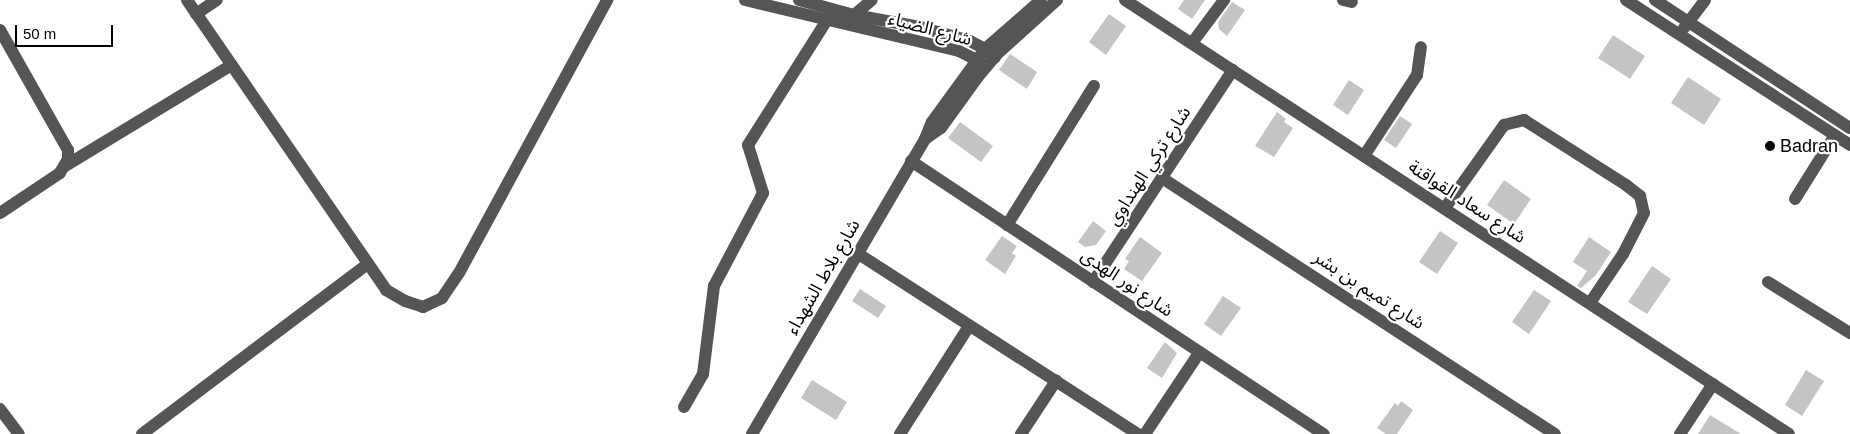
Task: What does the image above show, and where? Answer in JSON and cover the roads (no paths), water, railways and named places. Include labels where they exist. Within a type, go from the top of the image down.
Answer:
[{"type":"street","points":[[187,0],[386,290],[404,301],[423,307],[442,298],[459,273],[607,0]]},
{"type":"street","points":[[196,14],[218,0]]},
{"type":"street","name":"شارع الضياء","points":[[745,0],[959,51],[981,64]]},
{"type":"street","name":"شارع الضياء","points":[[799,0],[854,15],[920,27],[970,41],[990,53]]},
{"type":"street","points":[[854,15],[872,0]]},
{"type":"street","name":"شارع بلاط الشهداء","points":[[752,434],[925,139],[932,122],[990,53],[1040,0]]},
{"type":"street","name":"شارع بلاط الشهداء","points":[[990,53],[1057,0]]},
{"type":"street","name":"شارع سعاد القواقنة","points":[[1126,0],[1789,434]]},
{"type":"street","points":[[1192,43],[1224,0]]},
{"type":"street","points":[[1626,0],[1850,145]]},
{"type":"street","points":[[1655,0],[1850,128]]},
{"type":"street","points":[[1678,35],[1705,0]]},
{"type":"street","points":[[684,407],[703,374],[714,286],[763,193],[748,145],[827,20]]},
{"type":"street","points":[[0,30],[68,150],[65,166]]},
{"type":"street","points":[[1364,156],[1417,75],[1421,60],[1421,47]]},
{"type":"street","points":[[2,208],[60,173],[65,166],[232,65]]},
{"type":"street","name":"شارع تركي الهنداوي","points":[[1093,282],[1233,70]]},
{"type":"street","points":[[1007,225],[1094,86]]},
{"type":"street","points":[[1446,208],[1504,125],[1524,120],[1640,196],[1644,213],[1623,254],[1590,303]]},
{"type":"street","points":[[1795,199],[1835,135]]},
{"type":"street","name":"شارع نور الهدى","points":[[911,161],[1324,434]]},
{"type":"street","name":"شارع تميم بن بشر","points":[[1162,178],[1556,434]]},
{"type":"street","points":[[857,253],[1138,434]]},
{"type":"street","points":[[142,434],[368,264]]},
{"type":"street","points":[[1768,282],[1850,333]]},
{"type":"street","points":[[900,434],[969,326]]},
{"type":"street","points":[[1146,434],[1199,353]]},
{"type":"street","points":[[1021,434],[1056,381]]},
{"type":"street","points":[[1680,434],[1713,384]]},
{"type":"street","points":[[0,409],[19,434]]},
{"type":"place","name":"Badran","points":[[1770,146]]}]
